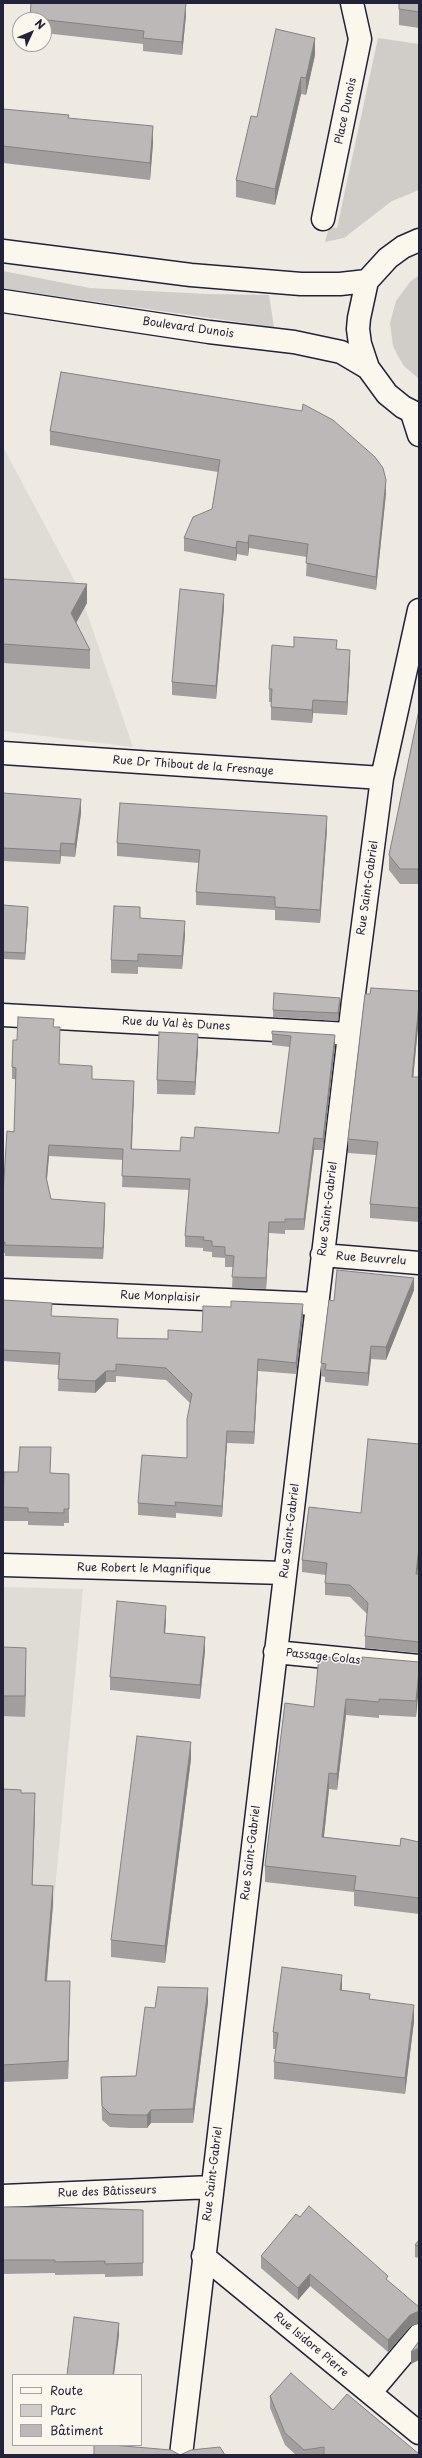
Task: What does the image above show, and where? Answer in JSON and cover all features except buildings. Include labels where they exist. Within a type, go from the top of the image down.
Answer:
[{"type":"street","name":"Place Dunois","points":[[323,218],[360,39],[352,3]]},
{"type":"street","points":[[419,240],[403,247],[388,258],[367,281],[358,329],[360,344],[368,368],[387,394],[415,414],[419,435]]},
{"type":"street","points":[[3,251],[207,276],[301,284],[340,284],[367,281]]},
{"type":"street","name":"Boulevard Dunois","points":[[3,301],[209,332],[294,342],[341,352],[368,368]]},
{"type":"street","name":"Rue Saint-Gabriel","points":[[181,2455],[203,2256],[322,1256],[382,778],[419,610]]},
{"type":"street","name":"Rue Dr Thibout de la Fresnaye","points":[[3,753],[382,778]]},
{"type":"street","name":"Rue du Val ès Dunes","points":[[3,1015],[349,1034]]},
{"type":"street","name":"Rue Beuvrelu","points":[[322,1256],[419,1263]]},
{"type":"street","name":"Rue Monplaisir","points":[[3,1290],[317,1304]]},
{"type":"street","name":"Rue Robert le Magnifique","points":[[3,1565],[285,1573]]},
{"type":"street","name":"Passage Colas","points":[[275,1652],[419,1666]]},
{"type":"street","name":"Rue des Bâtisseurs","points":[[3,2196],[212,2188]]},
{"type":"street","name":"Rue Isidore Pierre","points":[[203,2256],[351,2379],[371,2392],[419,2433]]},
{"type":"street","points":[[371,2392],[419,2335]]},
{"type":"shaded area","points":[[3,447],[78,587],[133,747],[3,731]]},
{"type":"shaded area","points":[[3,1587],[83,1589],[45,1998],[3,1999]]},
{"type":"green space","points":[[378,38],[419,44],[419,190],[392,201],[344,238],[325,242],[329,227],[337,228]]},
{"type":"green space","points":[[3,271],[90,288],[207,294],[269,295],[274,327],[3,288]]},
{"type":"green space","points":[[419,275],[419,379],[404,366],[398,356],[393,346],[390,323],[396,301],[410,282]]}]
